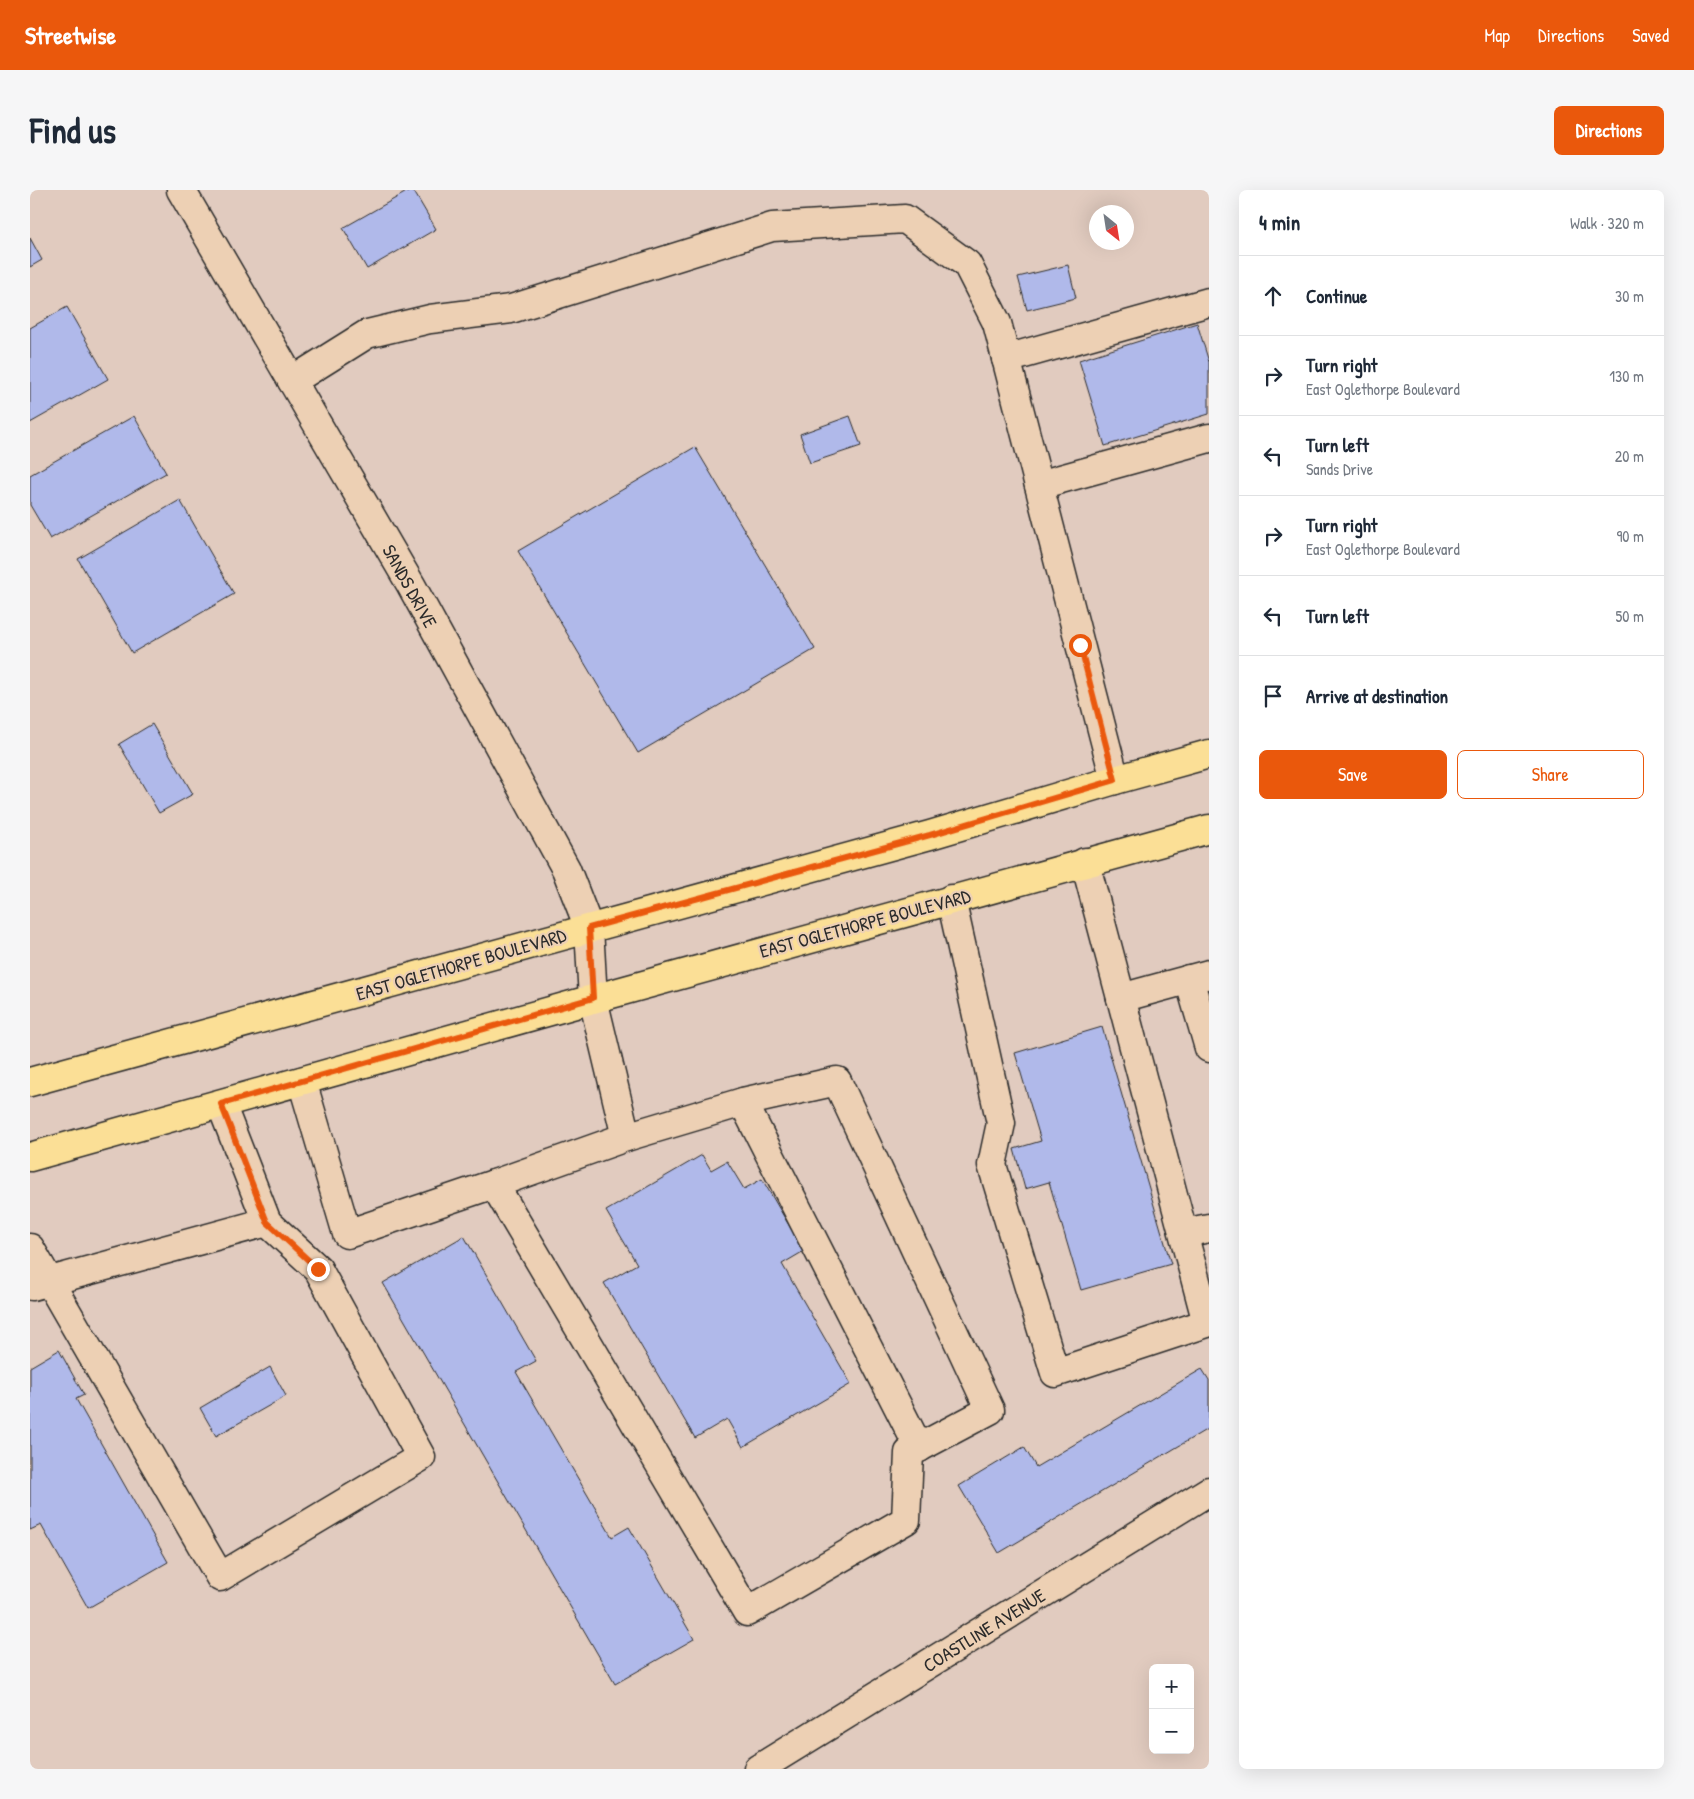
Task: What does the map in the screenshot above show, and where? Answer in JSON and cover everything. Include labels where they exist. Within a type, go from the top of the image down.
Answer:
[{"type":"main road","name":"EAST OGLETHORPE BOULEVARD","points":[[30,1082],[930,835],[1209,754]]},
{"type":"main road","name":"EAST OGLETHORPE BOULEVARD","points":[[30,1157],[593,998],[1209,829]]},
{"type":"street","name":"SANDS DRIVE","points":[[181,190],[410,585],[566,869],[589,928],[593,998],[626,1136]]},
{"type":"street","points":[[292,381],[367,334],[430,319],[511,309],[772,227],[905,219],[967,264],[997,323],[1115,780]]},
{"type":"street","points":[[1006,359],[1209,302]]},
{"type":"street","points":[[1039,485],[1209,438]]},
{"type":"street","points":[[951,899],[1001,1123],[992,1164],[1055,1373],[1208,1323],[1196,1231],[1121,998],[1085,862]]},
{"type":"street","points":[[1121,998],[1199,976],[1209,1048]]},
{"type":"street","points":[[302,1081],[347,1234],[494,1184],[626,1136],[743,1102],[837,1081],[990,1410],[909,1453],[906,1520],[747,1612],[494,1184]]},
{"type":"street","points":[[743,1102],[919,1448]]},
{"type":"street","points":[[30,1248],[40,1283],[220,1577],[421,1456],[318,1269],[267,1222],[221,1104]]},
{"type":"street","points":[[40,1283],[267,1222]]},
{"type":"street","name":"COASTLINE AVENUE","points":[[758,1769],[1209,1491]]},
{"type":"building","points":[[413,190],[436,229],[367,269],[343,228]]},
{"type":"building","points":[[30,238],[42,260],[30,267]]},
{"type":"building","points":[[1068,265],[1076,298],[1027,310],[1018,277]]},
{"type":"building","points":[[67,307],[108,379],[30,423],[30,328]]},
{"type":"building","points":[[1197,323],[1209,362],[1209,414],[1105,446],[1079,360]]},
{"type":"building","points":[[134,416],[166,473],[50,539],[30,505],[30,475]]},
{"type":"building","points":[[850,416],[861,446],[810,463],[800,434]]},
{"type":"building","points":[[695,447],[815,649],[638,753],[518,551]]},
{"type":"building","points":[[180,500],[234,594],[132,653],[78,559]]},
{"type":"building","points":[[152,724],[193,794],[159,813],[119,744]]},
{"type":"building","points":[[1102,1027],[1171,1264],[1081,1290],[1049,1182],[1025,1189],[1014,1149],[1041,1141],[1015,1053]]},
{"type":"building","points":[[702,1155],[711,1170],[727,1161],[744,1189],[762,1179],[804,1251],[782,1264],[851,1384],[743,1447],[727,1419],[695,1438],[604,1283],[637,1264],[606,1211]]},
{"type":"building","points":[[464,1236],[536,1361],[516,1372],[612,1537],[629,1527],[694,1639],[615,1684],[383,1283]]},
{"type":"building","points":[[59,1350],[84,1395],[76,1399],[168,1562],[88,1608],[41,1525],[30,1530],[30,1367]]},
{"type":"building","points":[[270,1367],[286,1396],[216,1436],[200,1408]]},
{"type":"building","points":[[1202,1369],[1209,1380],[1209,1428],[999,1553],[959,1486],[1024,1447],[1036,1467]]},
{"type":"route","points":[[318,1269],[267,1222],[221,1104],[593,998],[589,928],[930,835],[1115,780],[1080,645]]}]
